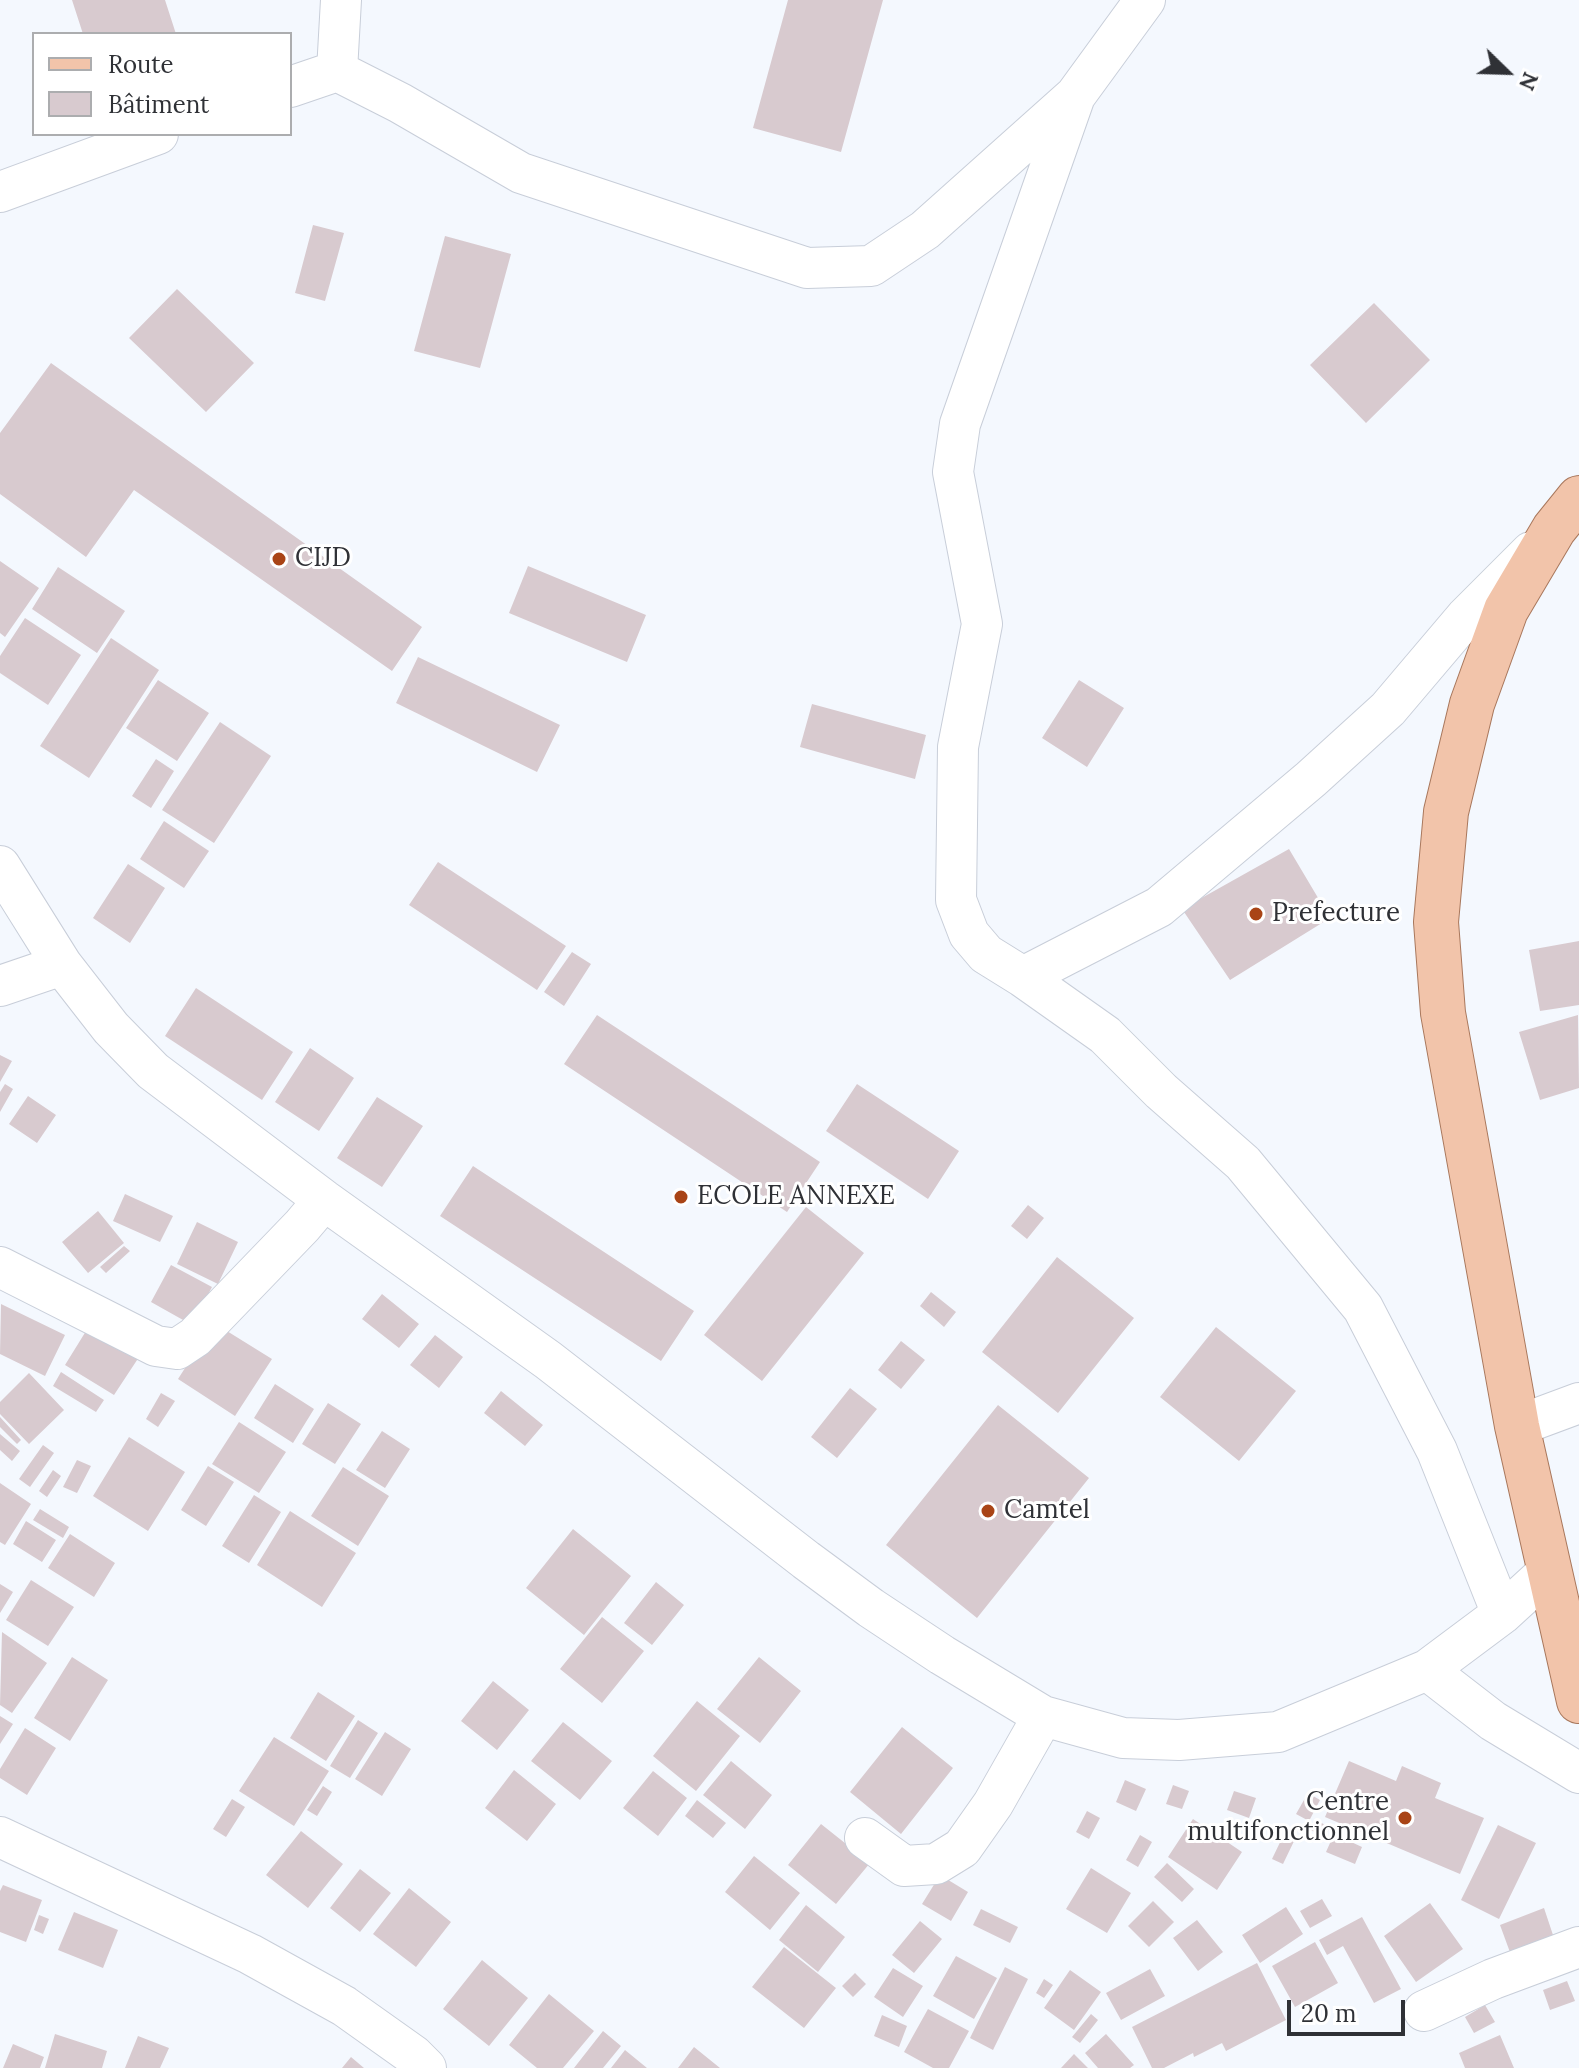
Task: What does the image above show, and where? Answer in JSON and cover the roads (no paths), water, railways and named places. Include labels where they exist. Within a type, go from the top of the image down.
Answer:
[{"type":"main road","points":[[1566,513],[1506,610],[1472,704],[1446,812],[1436,922],[1443,1013],[1517,1426],[1579,1701]]},
{"type":"street","points":[[337,71],[341,0]]},
{"type":"street","points":[[292,86],[337,71],[400,103],[521,173],[807,268],[871,266],[925,230],[1075,96],[1145,0]]},
{"type":"street","points":[[1075,96],[960,424],[953,472],[982,624],[958,747],[956,900],[969,934],[986,954],[1105,1035],[1161,1091],[1243,1163],[1363,1308],[1437,1451],[1502,1614]]},
{"type":"street","points":[[0,192],[153,136]]},
{"type":"street","points":[[1023,977],[1159,907],[1287,799],[1388,709],[1466,617],[1566,513]]},
{"type":"street","points":[[0,866],[62,965],[111,1028],[153,1071],[324,1200],[536,1351],[871,1608],[1043,1716],[1123,1738],[1179,1740],[1278,1732],[1427,1670],[1502,1614],[1550,1570]]},
{"type":"street","points":[[0,986],[62,965]]},
{"type":"street","points":[[0,1267],[156,1346],[177,1349],[195,1337],[324,1200]]},
{"type":"street","points":[[1517,1426],[1579,1403]]},
{"type":"street","points":[[1427,1670],[1493,1721],[1579,1773]]},
{"type":"street","points":[[865,1838],[904,1866],[936,1864],[962,1848],[993,1804],[1043,1716]]},
{"type":"street","points":[[0,1837],[250,1954],[344,2006],[413,2055],[426,2068]]},
{"type":"street","points":[[1424,2011],[1493,1979],[1579,1947]]},
{"type":"place","name":"CIJD","points":[[279,559]]},
{"type":"place","name":"Prefecture","points":[[1256,914]]},
{"type":"place","name":"ECOLE ANNEXE","points":[[681,1197]]},
{"type":"place","name":"Camtel","points":[[988,1511]]},
{"type":"place","name":"Centre multifonctionnel","points":[[1405,1818]]}]
